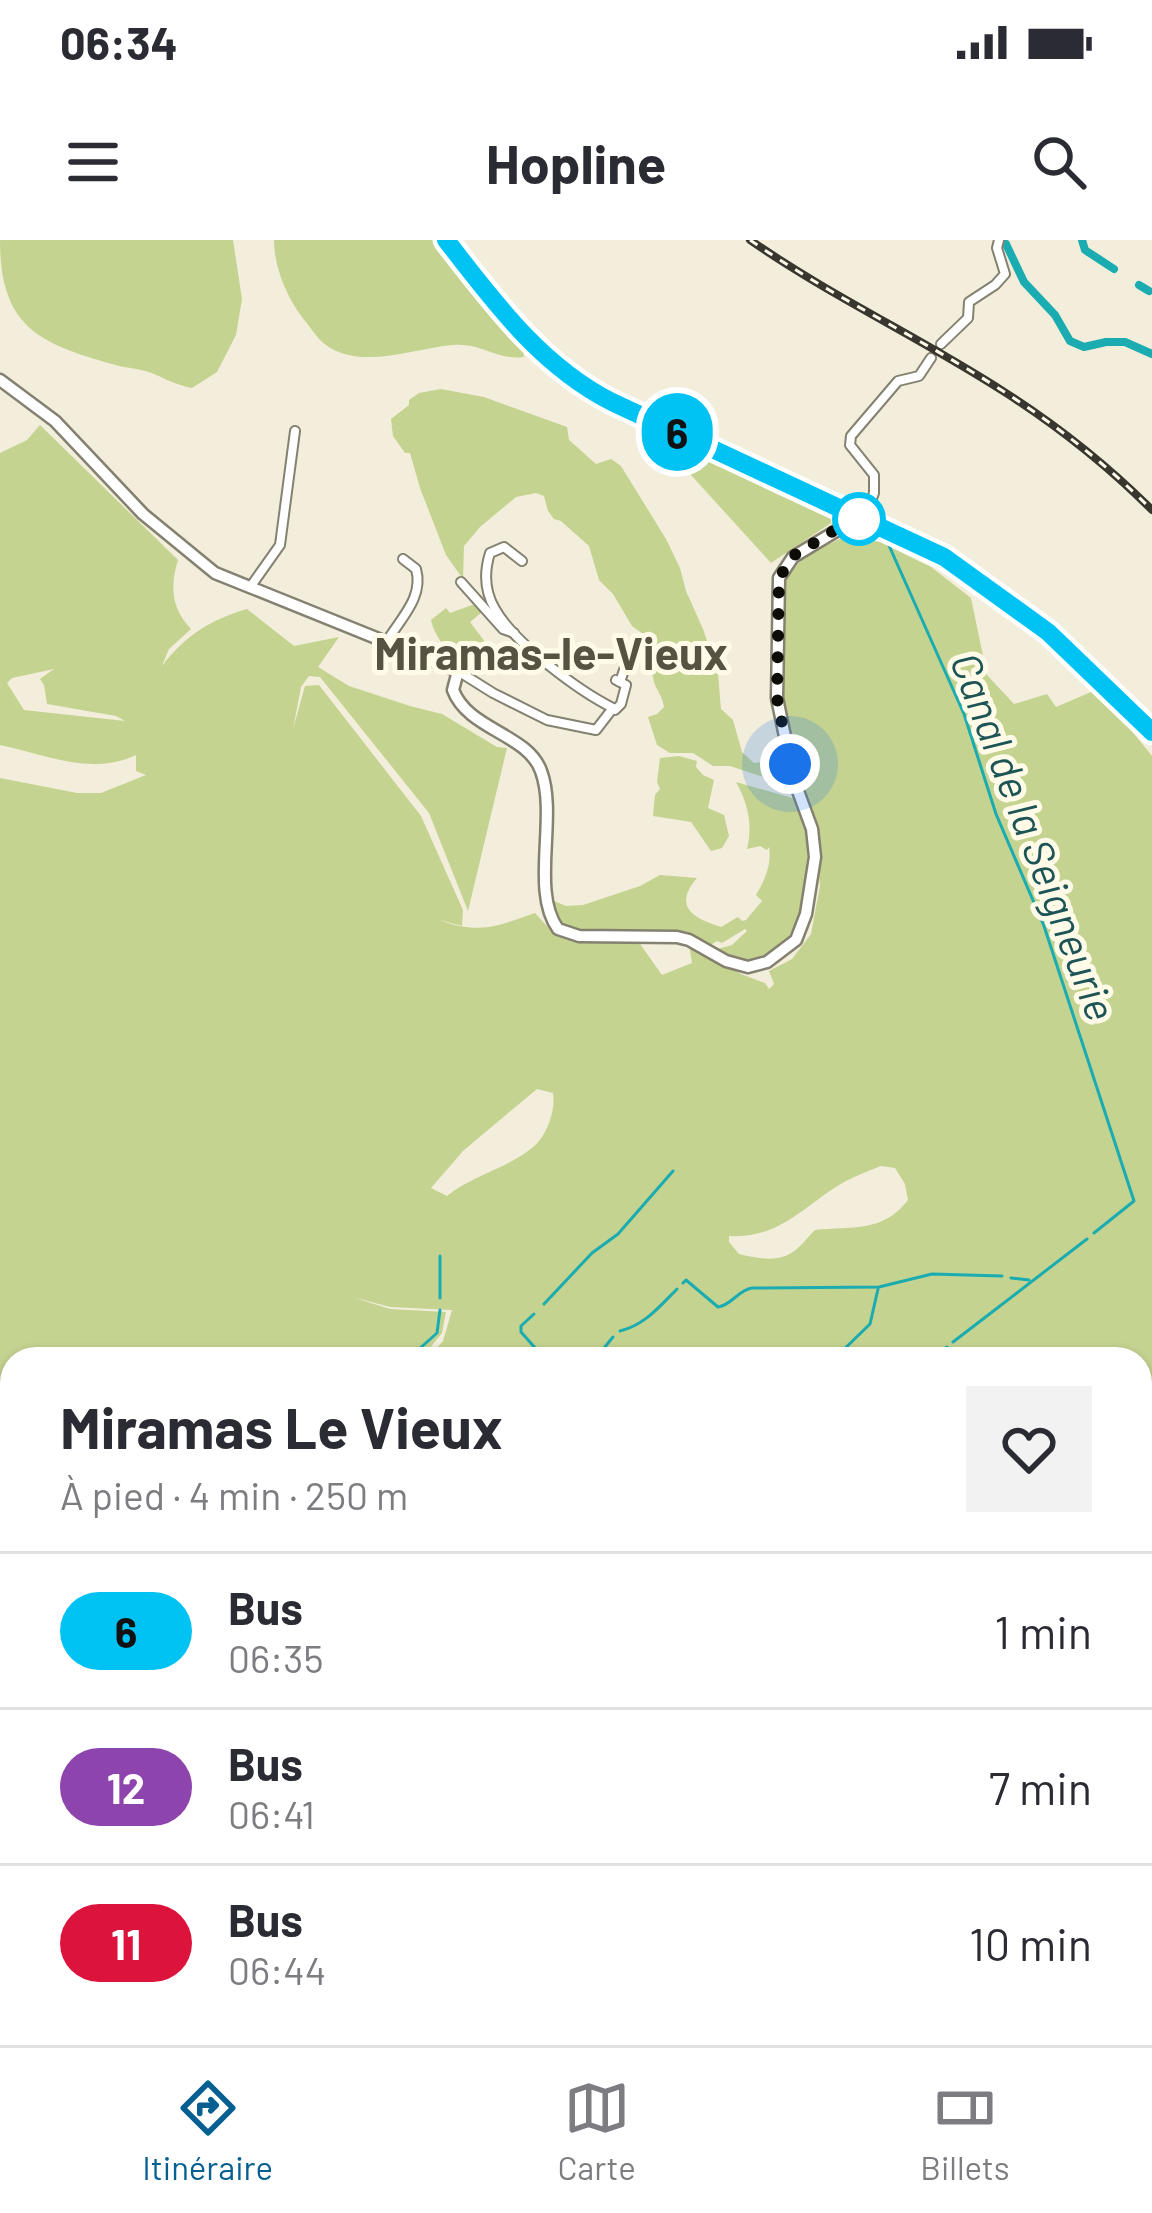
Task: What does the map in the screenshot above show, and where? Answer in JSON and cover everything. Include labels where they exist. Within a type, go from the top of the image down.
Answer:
[{"type":"main road","points":[[446,240],[517,327],[561,371],[612,402],[944,557]]},
{"type":"main road","points":[[758,469],[815,498],[914,536],[1048,632],[1152,731]]},
{"type":"street","points":[[941,344],[968,318],[969,302],[1005,274],[999,240]]},
{"type":"street","points":[[458,671],[453,690],[464,710],[535,759],[543,775],[547,906],[558,929],[567,934],[677,937],[740,966],[756,966],[787,949],[803,928],[814,857],[812,829],[794,781],[777,698],[779,578],[793,556],[860,517],[874,493],[874,475],[850,445],[851,436],[898,381],[919,376],[932,358]]},
{"type":"street","points":[[0,380],[55,421],[142,514],[215,573],[458,671],[547,721],[596,730],[621,704],[628,658]]},
{"type":"street","points":[[251,586],[280,544],[296,431]]},
{"type":"street","points":[[522,561],[500,547],[490,553],[486,572],[495,608],[541,659],[613,708],[606,720]]},
{"type":"street","points":[[387,641],[419,587],[418,575],[403,560]]},
{"type":"street","points":[[461,583],[503,629],[516,634]]},
{"type":"green space","points":[[0,240],[233,240],[242,299],[236,335],[217,372],[192,388],[63,348],[28,326],[16,311],[7,292]]},
{"type":"green space","points":[[274,240],[437,240],[524,357],[463,345],[366,357],[333,349],[319,339],[291,300]]},
{"type":"green space","points":[[441,389],[484,397],[567,427],[569,440],[596,464],[611,459],[621,466],[680,568],[718,674],[721,709],[733,720],[742,752],[754,763],[777,760],[788,792],[769,779],[730,766],[713,766],[693,753],[670,753],[657,745],[648,717],[664,707],[653,667],[644,658],[643,634],[599,580],[589,546],[554,519],[544,496],[516,497],[480,527],[464,546],[463,579],[446,555],[410,453],[393,436],[391,419],[419,393]]},
{"type":"green space","points":[[40,425],[178,560],[174,596],[191,629],[169,649],[162,666],[200,630],[247,609],[294,646],[339,637],[318,667],[349,686],[442,714],[497,747],[507,748],[468,911],[429,813],[320,677],[309,676],[301,687],[293,729],[305,686],[319,685],[421,816],[463,910],[462,926],[440,920],[453,925],[466,927],[488,927],[535,913],[555,935],[574,941],[638,941],[662,975],[692,963],[689,944],[769,989],[774,984],[769,971],[792,959],[811,934],[820,886],[814,825],[781,716],[786,579],[804,556],[844,537],[880,542],[931,567],[971,598],[987,675],[1014,704],[1047,694],[1056,707],[1098,689],[1152,756],[1152,1347],[438,1347],[452,1310],[390,1307],[352,1297],[390,1309],[446,1312],[442,1333],[431,1347],[0,1347],[0,778],[101,793],[146,775],[136,771],[136,755],[86,764],[0,745],[0,453],[27,440]],"holes":[[[54,669],[40,679],[47,704],[125,721],[24,710],[7,683]],[[537,1089],[553,1093],[553,1107],[533,1147],[447,1196],[431,1188],[463,1151]],[[881,1166],[895,1168],[908,1200],[888,1218],[866,1226],[815,1230],[793,1252],[779,1258],[739,1254],[729,1242],[729,1236],[777,1227],[844,1182]]]},
{"type":"green space","points":[[705,456],[831,514],[831,523],[771,563],[691,475],[687,458],[702,460]]},
{"type":"green space","points":[[475,604],[482,612],[470,622],[486,643],[464,667],[444,646],[431,620],[446,608],[450,613]]},
{"type":"green space","points":[[660,758],[697,761],[703,775],[714,780],[708,808],[724,815],[729,836],[722,848],[711,851],[691,822],[653,816],[660,789]]},
{"type":"green space","points":[[736,782],[796,799],[807,833],[799,931],[771,955],[740,963],[714,950],[732,945],[745,929],[709,946],[696,939],[572,933],[560,924],[554,901],[583,905],[660,875],[697,878],[686,903],[694,915],[721,927],[738,917],[746,920],[762,901],[756,895],[770,853],[769,847],[747,849],[748,814]]},
{"type":"waterway","points":[[1082,240],[1085,250],[1114,269]]},
{"type":"waterway","points":[[1006,244],[1024,282],[1055,315],[1070,341],[1084,347],[1125,342],[1152,354]]},
{"type":"waterway","points":[[1139,285],[1149,291]]},
{"type":"waterway","name":"Canal de la Seigneurie","points":[[863,531],[887,541],[964,714],[996,814],[1044,926],[1134,1201],[1094,1233]]},
{"type":"waterway","points":[[544,1304],[592,1253],[618,1234],[673,1171]]},
{"type":"waterway","points":[[953,1342],[1087,1239]]},
{"type":"waterway","points":[[440,1256],[440,1298]]},
{"type":"waterway","points":[[683,1283],[686,1280],[718,1307],[752,1288],[879,1287],[932,1274],[1002,1276]]},
{"type":"waterway","points":[[1011,1278],[1029,1280]]},
{"type":"waterway","points":[[620,1331],[645,1320],[677,1289]]},
{"type":"waterway","points":[[846,1347],[870,1324],[878,1289]]},
{"type":"waterway","points":[[421,1347],[437,1333],[440,1310]]},
{"type":"waterway","points":[[534,1314],[521,1332],[534,1347]]},
{"type":"waterway","points":[[605,1347],[613,1337]]},
{"type":"railway","points":[[750,240],[1026,406],[1152,510]]},
{"type":"bus line","name":"6","points":[[446,240],[517,327],[561,371],[612,402],[944,557],[1048,632],[1152,732]]},
{"type":"district","name":"Miramas-le-Vieux","points":[[551,652]]},
{"type":"route","points":[[790,764],[777,698],[779,578],[793,556],[859,519]]}]
